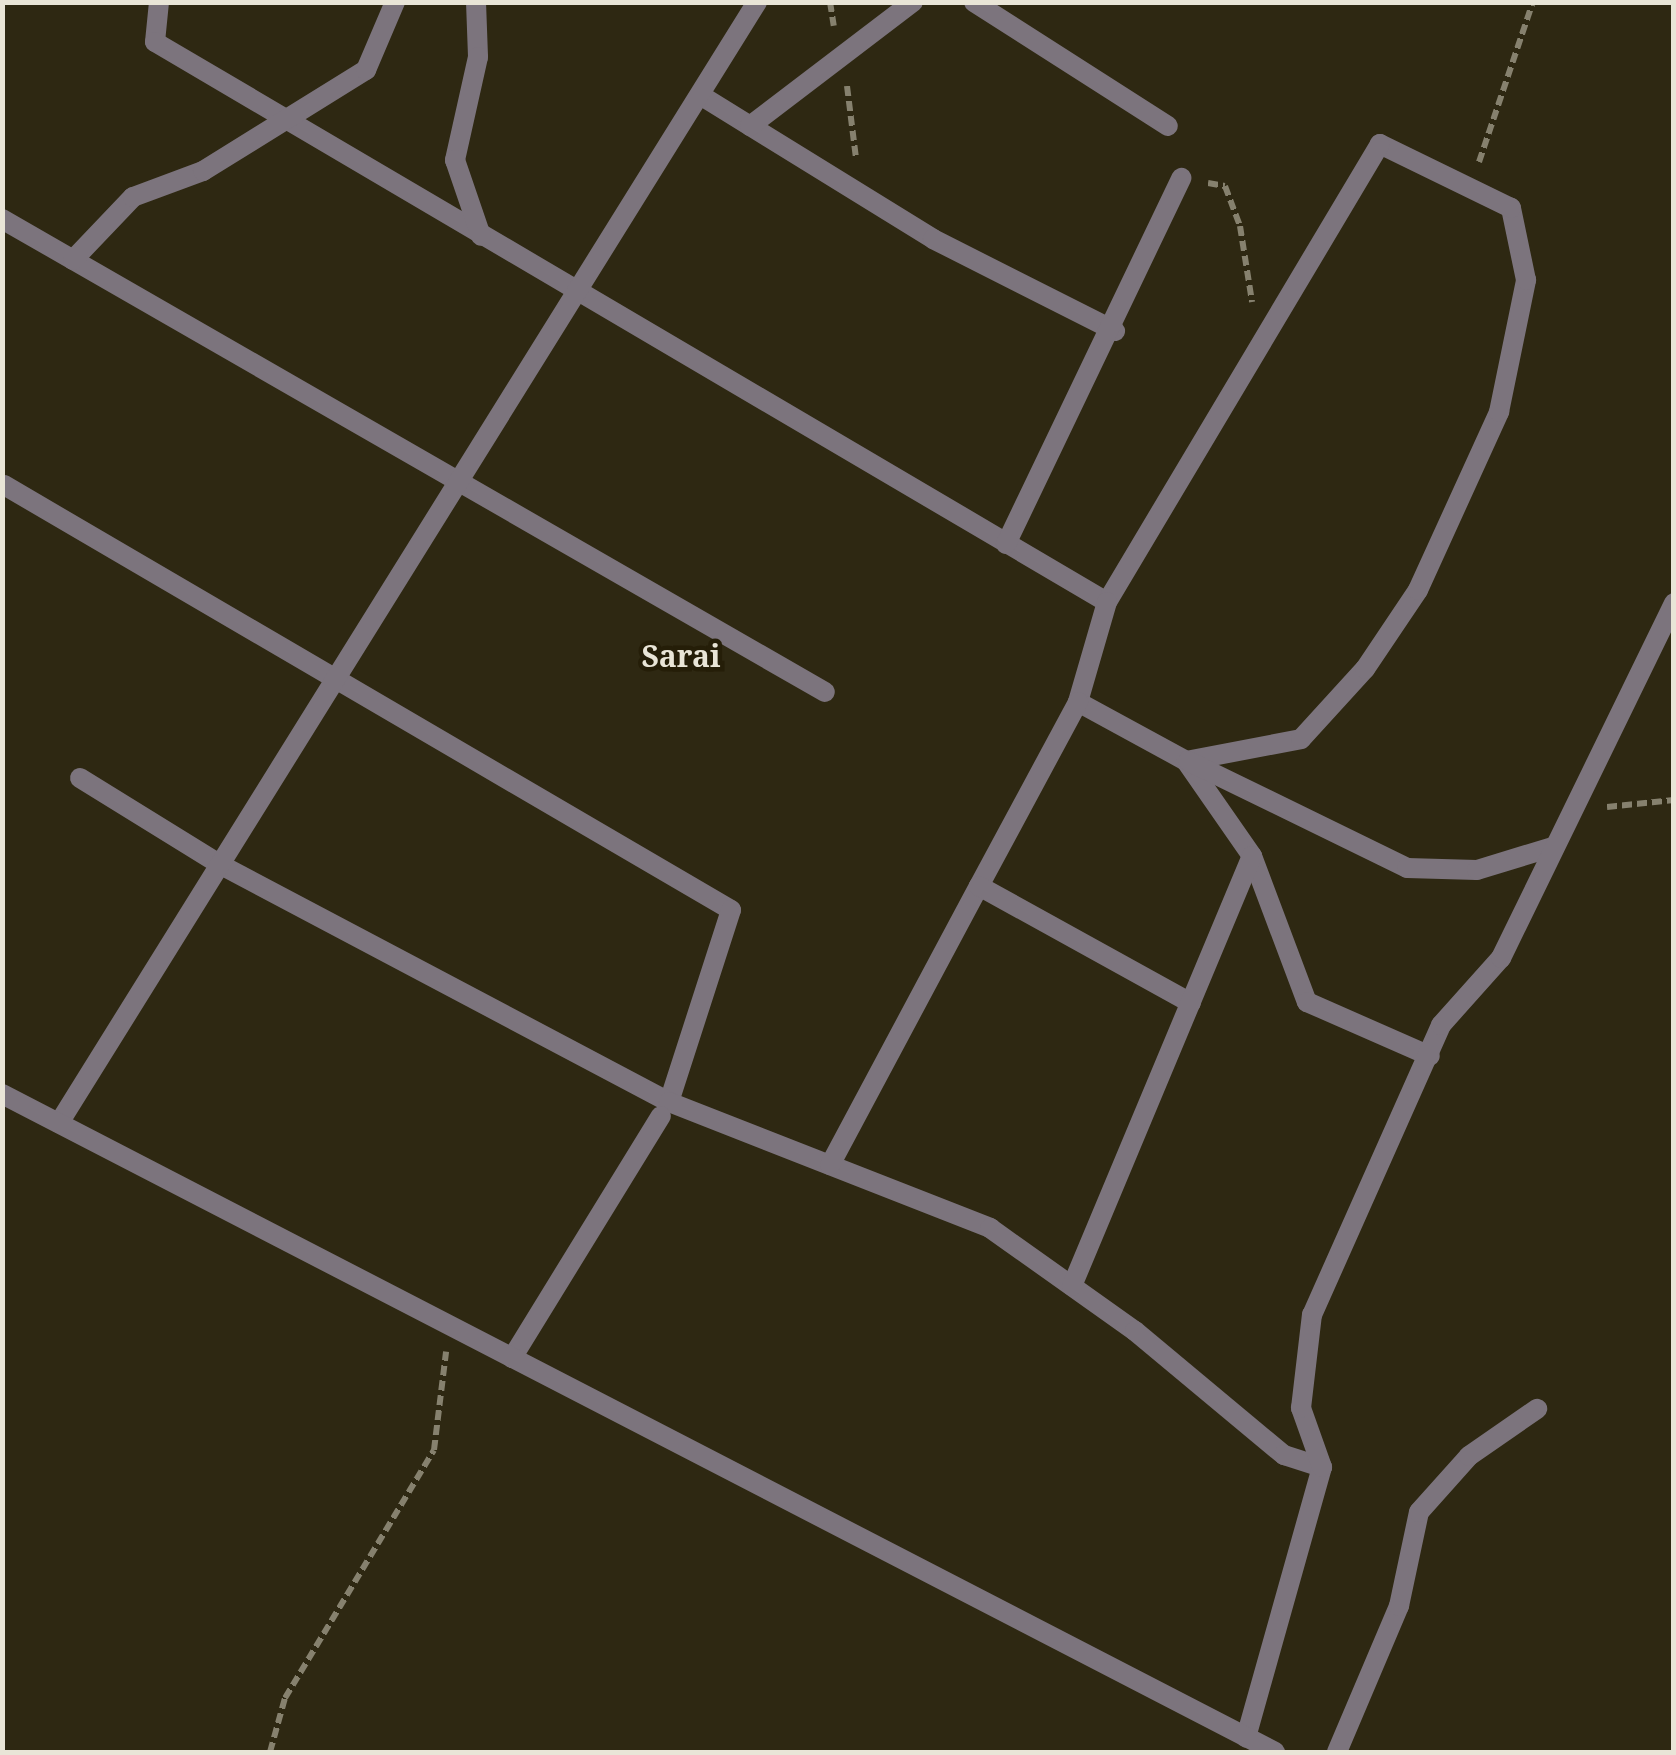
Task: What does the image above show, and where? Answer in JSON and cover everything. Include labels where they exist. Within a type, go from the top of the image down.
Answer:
[{"type":"street","points":[[160,2],[155,42],[1107,602]]},
{"type":"street","points":[[73,260],[133,197],[290,123],[366,70],[395,2]]},
{"type":"street","points":[[476,2],[478,58],[456,160],[481,236]]},
{"type":"street","points":[[59,1124],[704,98],[757,2]]},
{"type":"street","points":[[750,126],[844,59],[913,2]]},
{"type":"street","points":[[974,2],[1168,126]]},
{"type":"street","points":[[704,98],[860,194],[1115,331]]},
{"type":"street","points":[[830,1165],[1078,702],[1107,602],[1380,144],[1472,182],[1512,208],[1526,280],[1498,412],[1460,507],[1365,669],[1301,740],[1186,761]]},
{"type":"street","points":[[1006,544],[1115,331],[1181,178]]},
{"type":"street","points":[[2,220],[825,692]]},
{"type":"street","points":[[4,485],[338,676],[731,910],[665,1109],[512,1358]]},
{"type":"street","points":[[1246,1738],[1322,1466],[1301,1408],[1312,1315],[1441,1025],[1501,958],[1674,602]]},
{"type":"street","points":[[1078,702],[1186,761],[1407,868],[1477,870],[1552,848]]},
{"type":"street","points":[[1186,761],[1252,856],[1307,1002],[1430,1056]]},
{"type":"street","points":[[80,778],[221,864],[665,1109],[830,1165],[990,1228],[1072,1286],[1284,1455],[1322,1466]]},
{"type":"street","points":[[1072,1286],[1252,856]]},
{"type":"street","points":[[979,886],[1191,1002]]},
{"type":"street","points":[[2,1094],[1275,1752]]},
{"type":"street","points":[[1337,1752],[1398,1606],[1419,1512],[1469,1456],[1537,1409]]},
{"type":"path","points":[[830,2],[844,59],[860,194]]},
{"type":"path","points":[[1472,182],[1534,2]]},
{"type":"path","points":[[1181,178],[1224,186],[1240,226],[1259,348]]},
{"type":"path","points":[[1567,817],[1657,796],[1674,800]]},
{"type":"path","points":[[270,1752],[285,1698],[434,1450],[450,1326]]},
{"type":"district","name":"Sarai","points":[[681,656]]}]
